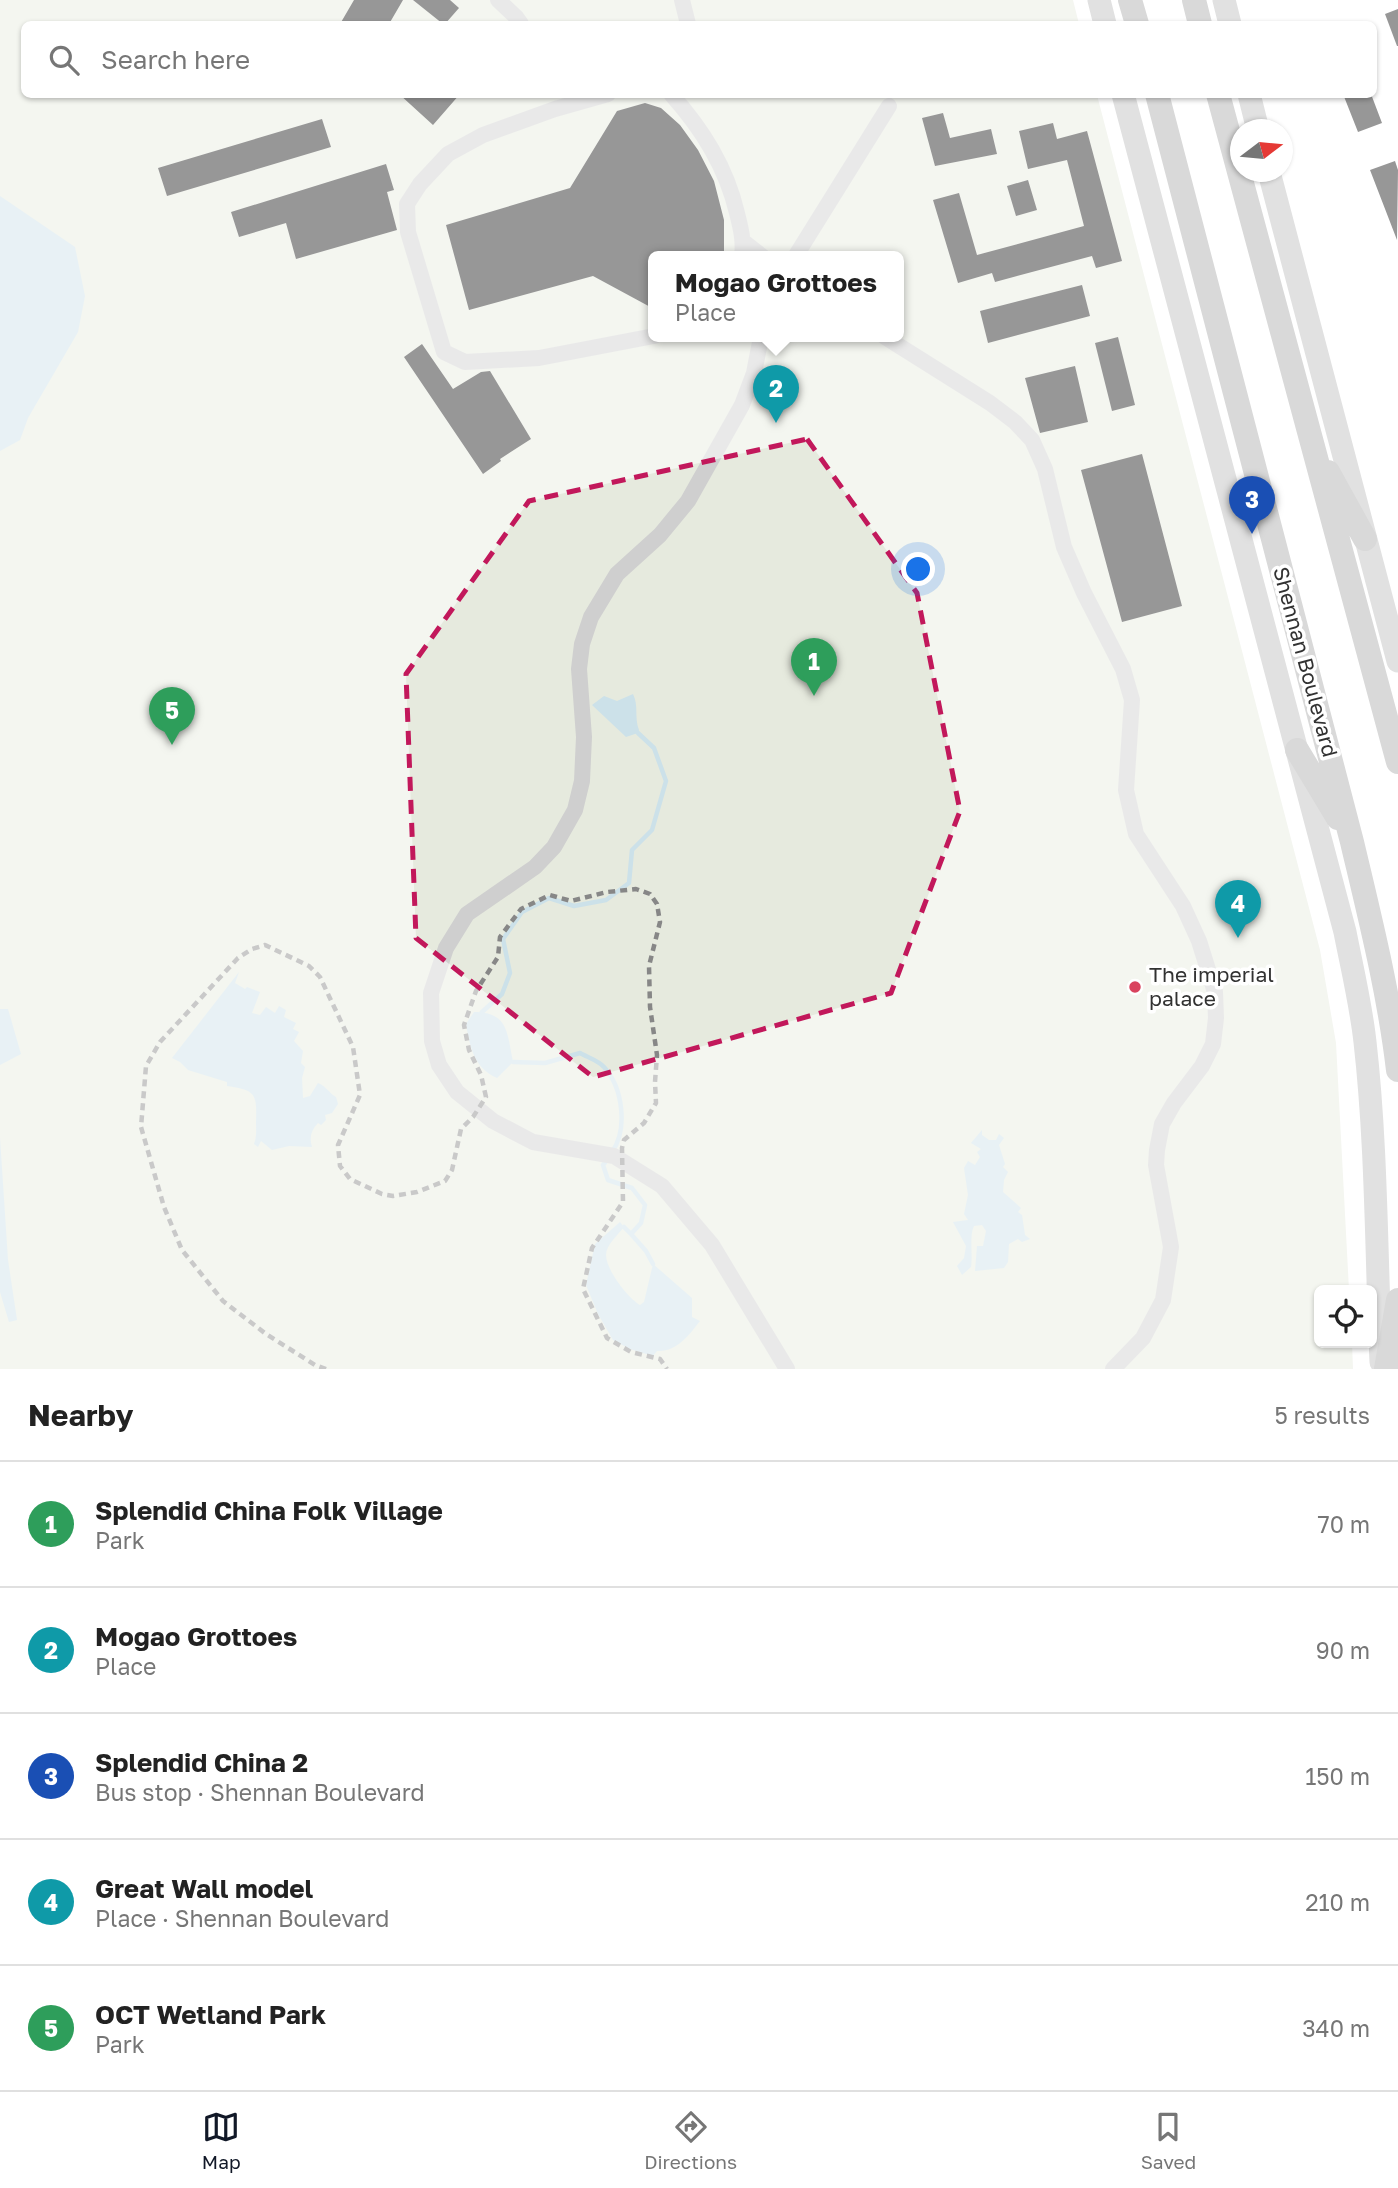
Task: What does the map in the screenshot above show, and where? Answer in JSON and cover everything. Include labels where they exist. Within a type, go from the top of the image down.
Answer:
[{"type":"main road","points":[[1099,0],[1104,21]]},
{"type":"main road","points":[[1130,0],[1136,21]]},
{"type":"main road","points":[[1194,0],[1199,21]]},
{"type":"main road","points":[[1224,0],[1229,21]]},
{"type":"main road","points":[[1125,98],[1345,932],[1365,1040],[1371,1105],[1384,1369]]},
{"type":"main road","name":"Shennan Boulevard","points":[[1158,98],[1352,842],[1379,954],[1392,1019],[1398,1070]]},
{"type":"main road","points":[[1220,98],[1308,436],[1398,762]]},
{"type":"main road","points":[[1250,98],[1255,119]]},
{"type":"main road","points":[[1272,182],[1398,661]]},
{"type":"main road","points":[[1308,436],[1365,539]]},
{"type":"main road","points":[[1297,750],[1352,842]]},
{"type":"main road","points":[[1384,1369],[1398,1300]]},
{"type":"street","points":[[498,0],[519,21]]},
{"type":"street","points":[[682,0],[687,21]]},
{"type":"street","points":[[580,98],[553,102],[448,154],[420,184],[407,204],[408,232],[444,352],[465,362],[539,358],[648,337]]},
{"type":"street","points":[[675,98],[714,150],[731,190],[743,249]]},
{"type":"street","points":[[799,251],[888,106]]},
{"type":"street","points":[[760,342],[754,373],[742,405],[688,501],[660,536],[617,574],[591,617],[582,643],[579,669],[584,737],[582,781],[575,810],[554,847],[535,867],[467,914],[446,948],[431,993],[432,1041],[439,1065],[457,1092],[493,1121],[533,1142],[609,1155],[662,1186],[712,1245],[787,1369]]},
{"type":"street","points":[[893,342],[990,403],[1032,440],[1045,469],[1064,547],[1123,669],[1132,700],[1126,790],[1136,834],[1183,906],[1199,941],[1215,992],[1213,1044],[1202,1066],[1162,1124],[1157,1150],[1156,1166],[1171,1247],[1163,1300],[1143,1338],[1113,1369]]},
{"type":"highlighted area","points":[[807,439],[917,593],[960,811],[891,993],[593,1077],[416,938],[406,674],[529,501]]},
{"type":"shaded area","points":[[0,0],[1073,0],[1078,21],[21,21],[21,98],[1098,98],[1320,950],[1336,1043],[1349,1285],[1314,1285],[1314,1348],[1352,1348],[1353,1369],[0,1369]]},
{"type":"water","points":[[0,196],[75,247],[85,296],[78,332],[28,418],[20,440],[0,451]]},
{"type":"water","points":[[633,694],[639,730],[638,733],[626,737],[592,705],[604,696],[617,701]]},
{"type":"water","points":[[239,972],[235,983],[245,989],[247,987],[260,992],[252,1013],[260,1015],[266,1007],[275,1013],[279,1006],[286,1010],[284,1017],[296,1023],[293,1029],[299,1032],[294,1041],[303,1051],[301,1063],[305,1067],[302,1078],[303,1098],[310,1096],[318,1083],[336,1097],[338,1104],[332,1113],[325,1115],[326,1120],[321,1125],[318,1123],[312,1131],[312,1147],[289,1146],[272,1150],[261,1141],[258,1147],[254,1144],[256,1113],[253,1095],[244,1089],[227,1086],[227,1082],[188,1070],[172,1058]]},
{"type":"water","points":[[0,1009],[8,1009],[21,1054],[0,1065]]},
{"type":"water","points":[[474,1012],[485,1013],[500,1020],[507,1034],[513,1062],[497,1078],[483,1069],[474,1056],[466,1024]]},
{"type":"water","points":[[982,1130],[982,1135],[989,1140],[996,1140],[999,1134],[1004,1138],[999,1145],[1005,1164],[1003,1167],[1008,1172],[1003,1192],[1021,1208],[1018,1212],[1022,1215],[1025,1235],[1030,1239],[1022,1242],[1018,1239],[1009,1244],[1008,1262],[1004,1268],[975,1271],[977,1246],[983,1246],[986,1231],[982,1225],[974,1226],[971,1267],[962,1275],[957,1266],[964,1258],[966,1246],[953,1222],[968,1220],[964,1214],[968,1195],[964,1168],[968,1161],[975,1165],[980,1157],[977,1152],[981,1149],[971,1143]]},
{"type":"water","points":[[0,1138],[8,1260],[17,1320],[9,1322],[0,1292]]},
{"type":"water","points":[[620,1222],[624,1227],[610,1244],[606,1255],[614,1276],[624,1290],[640,1305],[644,1302],[653,1264],[692,1298],[692,1317],[700,1321],[676,1346],[657,1351],[653,1356],[613,1340],[586,1285],[595,1244]]},
{"type":"building","points":[[354,0],[403,0],[391,21],[342,21]]},
{"type":"building","points":[[413,0],[450,0],[459,8],[448,21],[439,21]]},
{"type":"building","points":[[1398,9],[1398,46],[1397,46],[1385,14]]},
{"type":"building","points":[[403,98],[457,98],[433,125]]},
{"type":"building","points":[[1345,98],[1373,98],[1382,123],[1358,132]]},
{"type":"building","points":[[645,103],[661,108],[680,125],[698,150],[714,181],[724,220],[724,251],[648,251],[648,306],[593,276],[469,310],[446,225],[570,188],[617,111]]},
{"type":"building","points":[[943,113],[950,138],[991,129],[997,154],[935,166],[922,118]]},
{"type":"building","points":[[322,119],[331,147],[167,196],[158,168]]},
{"type":"building","points":[[1053,123],[1057,139],[1087,131],[1122,261],[1096,268],[1092,256],[995,282],[992,273],[958,283],[933,200],[959,193],[977,255],[1084,226],[1067,160],[1028,169],[1019,131]]},
{"type":"building","points":[[1395,161],[1398,170],[1397,240],[1370,170]]},
{"type":"building","points":[[386,164],[394,190],[387,192],[397,230],[296,259],[286,223],[239,237],[231,212]]},
{"type":"building","points":[[1028,180],[1037,210],[1016,216],[1007,186]]},
{"type":"building","points":[[1082,285],[1090,316],[988,343],[980,311]]},
{"type":"building","points":[[1118,337],[1135,405],[1112,411],[1095,343]]},
{"type":"building","points":[[422,344],[453,389],[481,372],[490,371],[531,439],[500,459],[501,461],[483,474],[404,357]]},
{"type":"building","points":[[1075,366],[1088,422],[1040,433],[1025,378]]},
{"type":"building","points":[[1142,454],[1182,606],[1122,622],[1081,470]]},
{"type":"waterway","points":[[482,1012],[502,994],[510,973],[503,939],[522,912],[549,898],[574,906],[606,900],[629,883],[632,850],[652,830],[666,781],[654,748],[638,733]]},
{"type":"waterway","points":[[513,1062],[545,1063],[580,1053],[602,1065],[616,1086],[621,1109],[620,1132],[612,1152]]},
{"type":"waterway","points":[[607,1160],[603,1165],[608,1180],[632,1188],[645,1205],[641,1223],[631,1234],[624,1227]]},
{"type":"waterway","points":[[631,1234],[653,1264]]},
{"type":"railway","points":[[326,1369],[266,1334],[223,1301],[182,1250],[164,1207],[141,1127],[146,1066],[160,1042],[238,958],[252,949],[265,945],[309,966],[320,977],[353,1047],[360,1095],[338,1145],[340,1166],[350,1179],[382,1194],[393,1196],[417,1192],[445,1181],[452,1170],[461,1129],[486,1097],[481,1075],[469,1050],[464,1025],[476,991],[498,957],[500,937],[521,909],[550,895],[571,901],[607,892],[636,889],[650,894],[657,904],[660,922],[649,966],[650,1007],[657,1055],[656,1103],[644,1123],[624,1140],[623,1202],[592,1248],[583,1289],[607,1338],[631,1352],[660,1359],[667,1369]]},
{"type":"place","name":"Mogao Grottoes","points":[[776,423]]},
{"type":"place","name":"Splendid China 2","points":[[1252,534]]},
{"type":"place","name":"Splendid China Folk Village","points":[[814,696]]},
{"type":"place","name":"OCT Wetland Park","points":[[172,745]]},
{"type":"place","name":"Great Wall model","points":[[1238,938]]},
{"type":"place","name":"The imperial palace","points":[[1135,987]]}]
